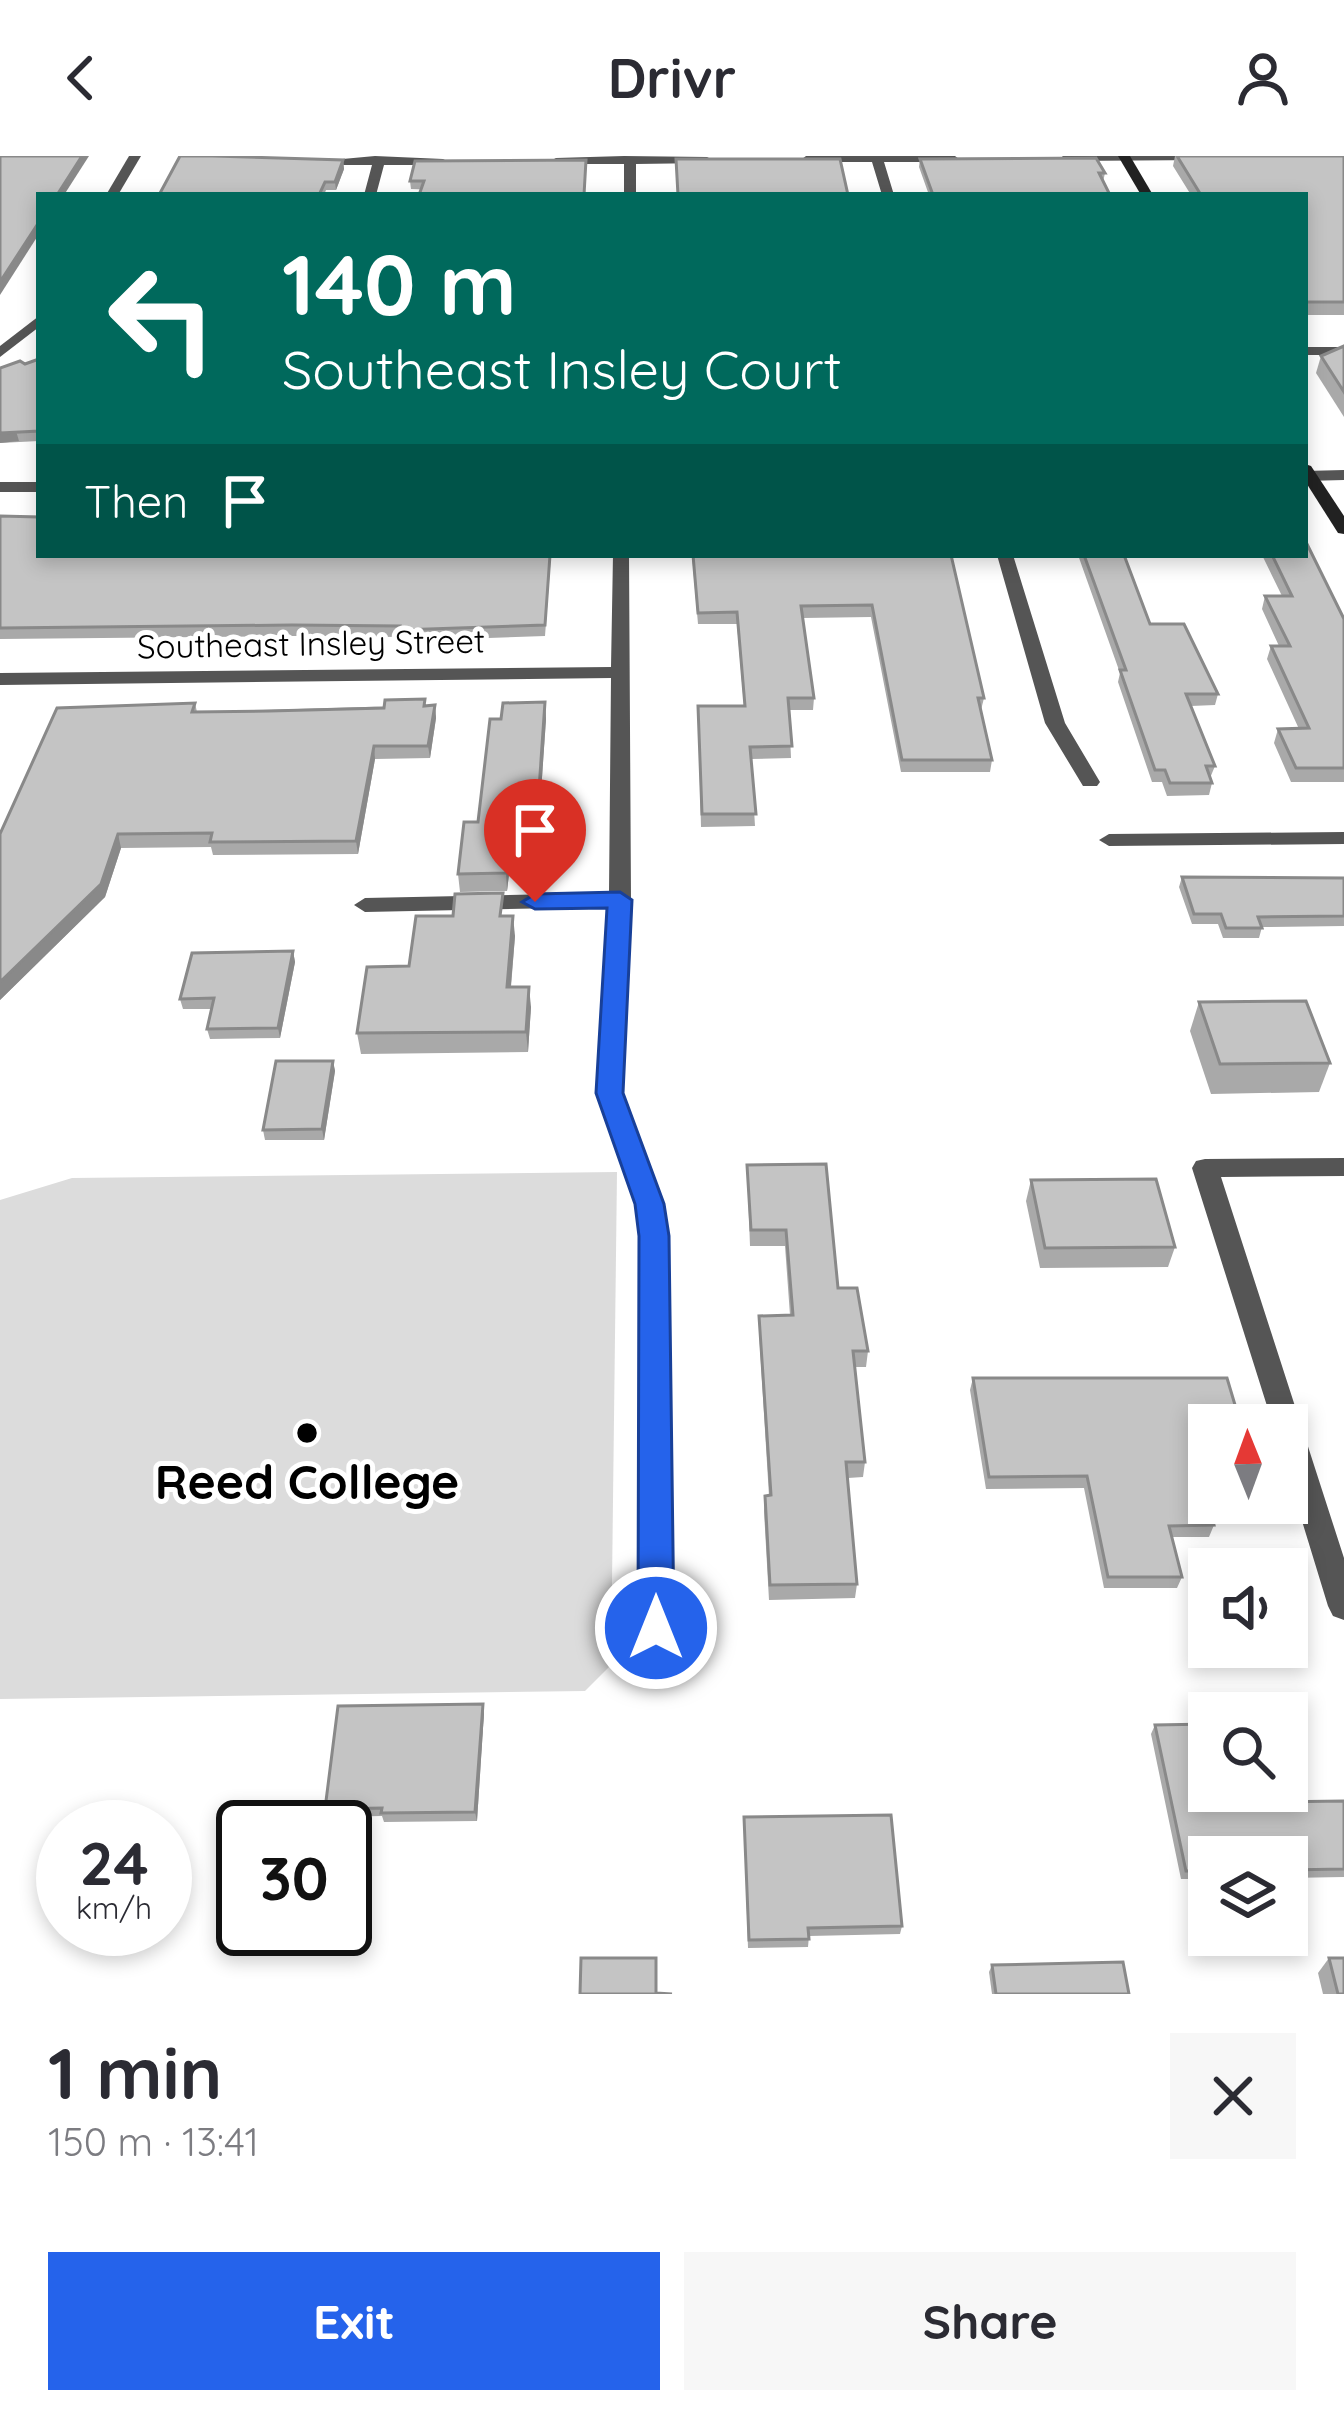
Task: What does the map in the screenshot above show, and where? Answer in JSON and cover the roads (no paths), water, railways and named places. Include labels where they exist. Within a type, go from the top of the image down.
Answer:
[{"type":"main road","points":[[1125,157],[1145,192]]},
{"type":"main road","points":[[1308,475],[1344,530]]},
{"type":"street","points":[[114,192],[135,156]]},
{"type":"street","points":[[1055,158],[1212,157]]},
{"type":"street","points":[[630,158],[630,192]]},
{"type":"street","points":[[876,158],[886,192]]},
{"type":"street","points":[[787,160],[966,158]]},
{"type":"street","points":[[371,192],[380,159]]},
{"type":"street","points":[[536,161],[720,160]]},
{"type":"street","points":[[299,162],[466,162]]},
{"type":"street","points":[[0,353],[36,323]]},
{"type":"street","points":[[1308,351],[1344,351]]},
{"type":"street","points":[[1308,473],[1344,475]]},
{"type":"street","points":[[0,488],[36,487]]},
{"type":"street","points":[[621,558],[620,900],[609,1093],[650,1204],[654,1236],[656,1628]]},
{"type":"street","points":[[1007,558],[1055,723],[1090,782]]},
{"type":"street","name":"Southeast Insley Street","points":[[0,679],[622,672]]},
{"type":"street","points":[[1109,840],[1344,838]]},
{"type":"street","points":[[364,905],[620,900]]},
{"type":"street","points":[[1280,1404],[1205,1168],[1344,1167]]},
{"type":"street","points":[[1308,1492],[1344,1606]]},
{"type":"place","name":"Reed College","points":[[307,1433]]}]
